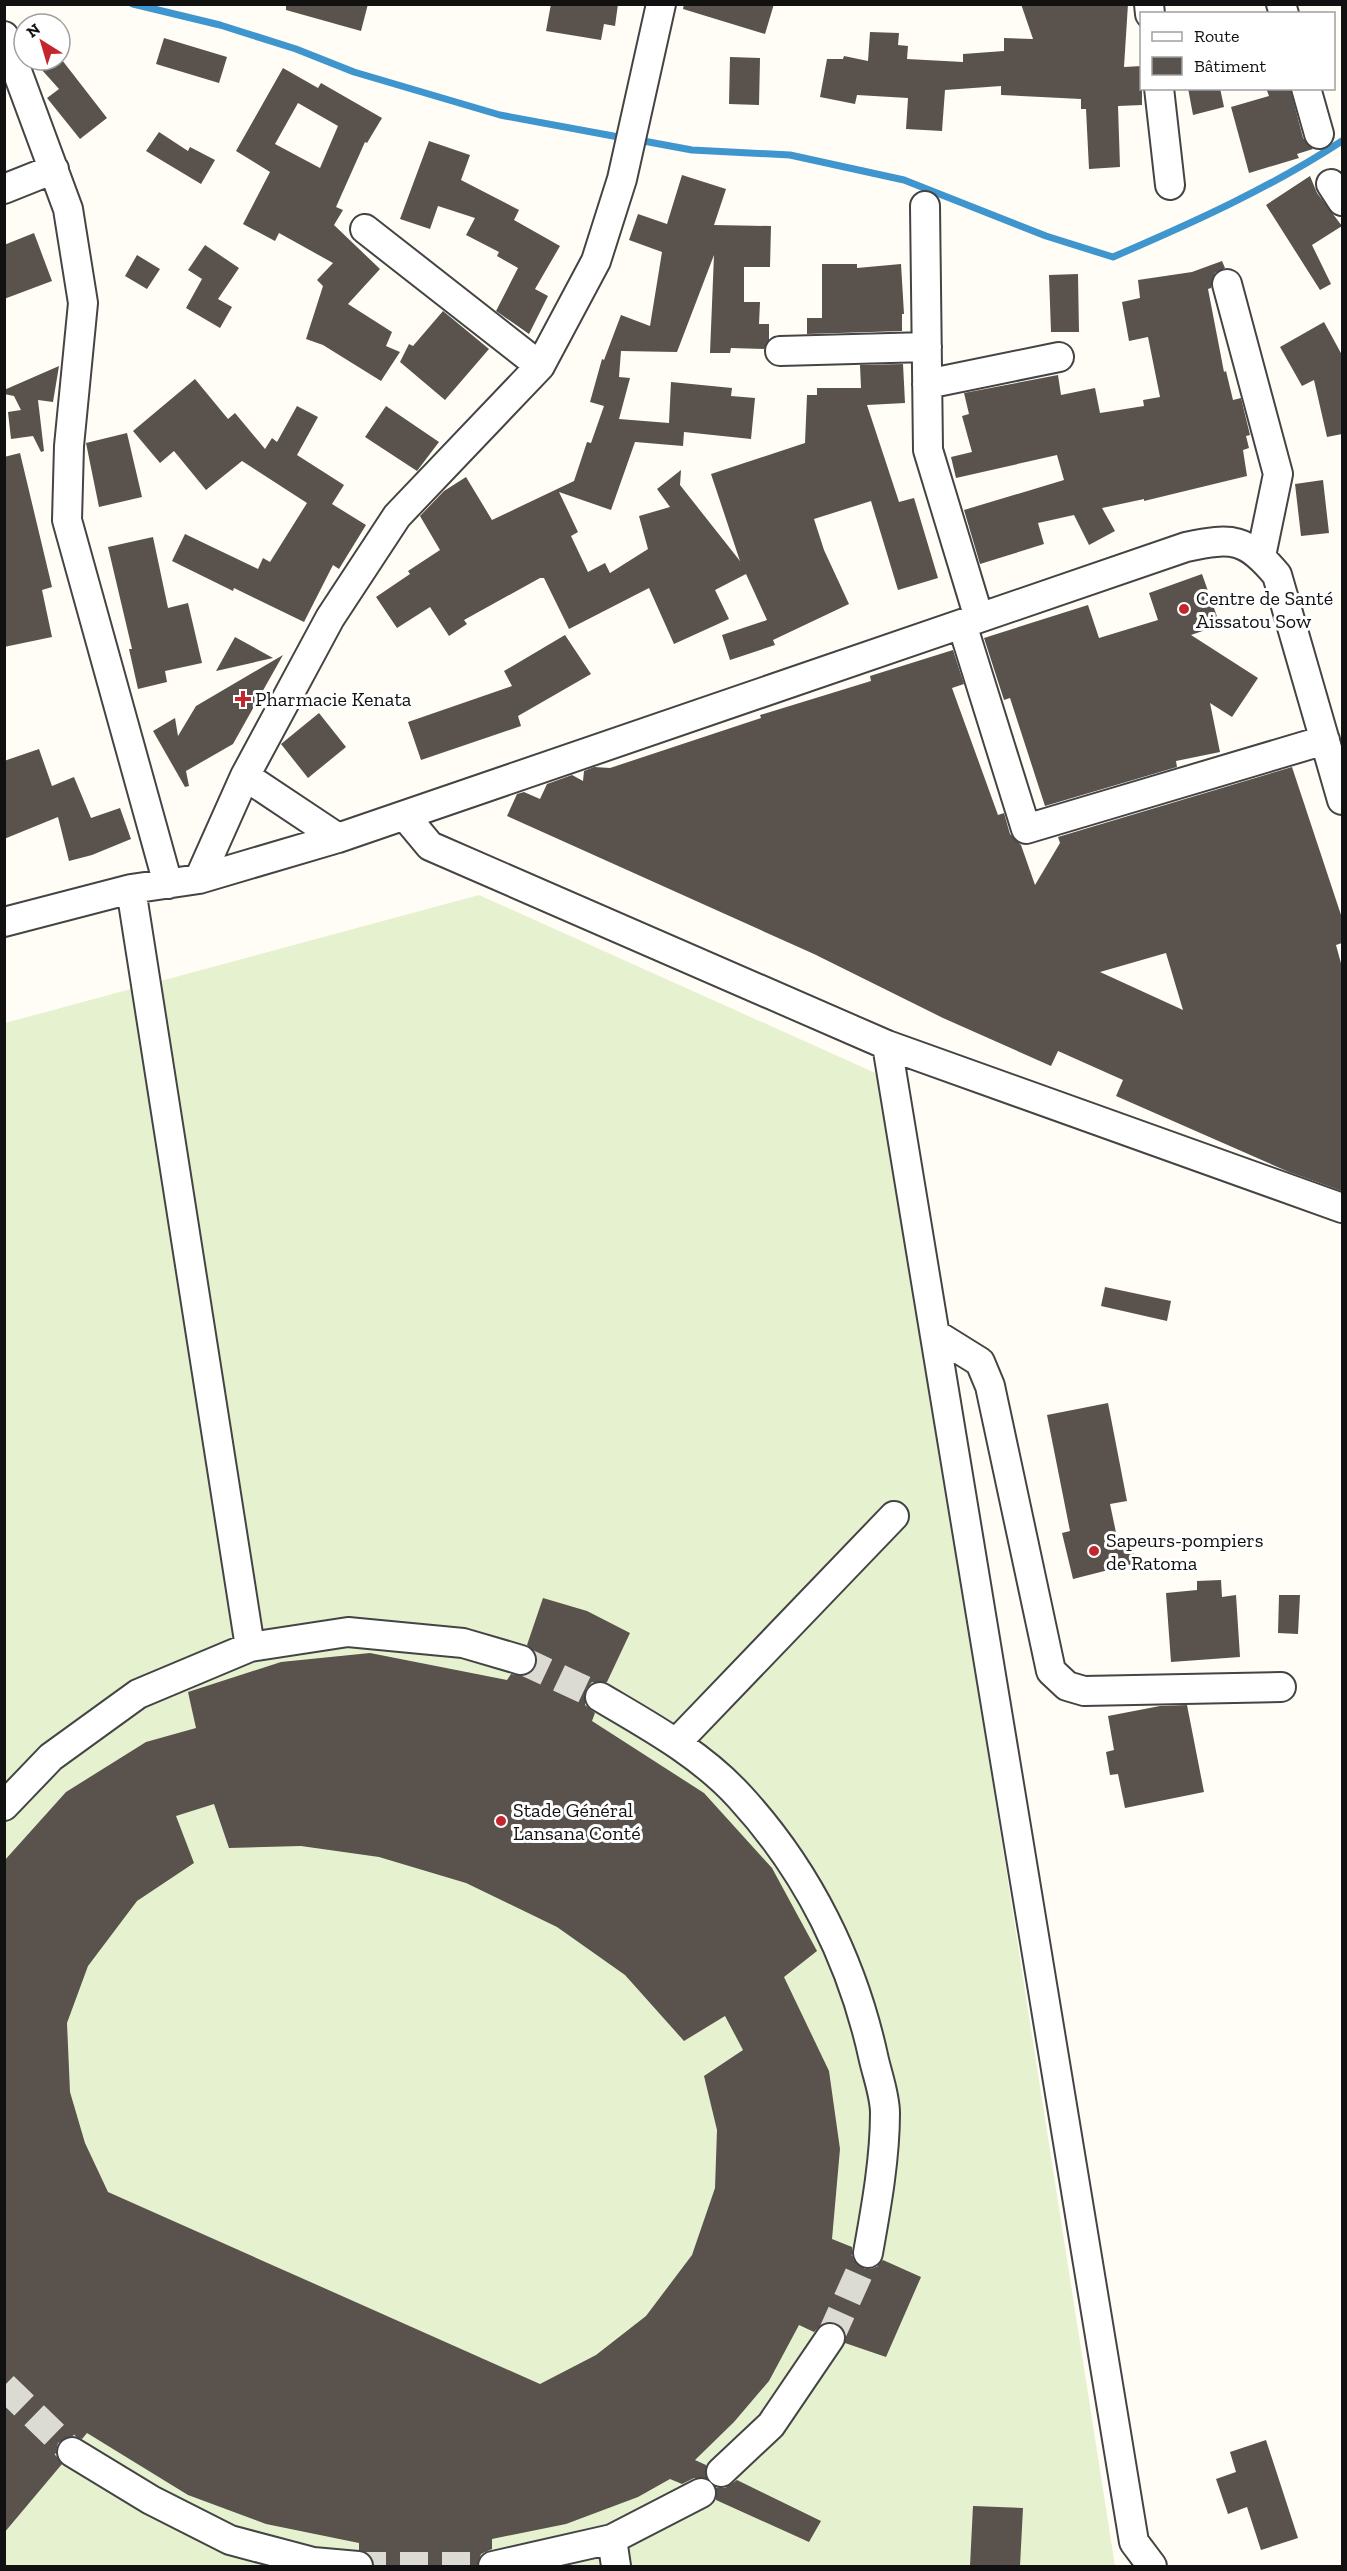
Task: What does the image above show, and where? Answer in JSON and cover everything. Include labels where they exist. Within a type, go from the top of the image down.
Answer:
[{"type":"street","points":[[199,879],[245,776],[330,618],[397,516],[540,366],[596,261],[622,179],[648,72],[661,4]]},
{"type":"street","points":[[4,36],[68,209],[83,303],[69,446],[67,520],[168,884]]},
{"type":"street","points":[[1159,90],[1170,185]]},
{"type":"street","points":[[1307,90],[1319,134]]},
{"type":"street","points":[[4,189],[54,169]]},
{"type":"street","points":[[925,206],[928,450],[1026,828],[1325,740]]},
{"type":"street","points":[[365,229],[540,366]]},
{"type":"street","points":[[1227,284],[1278,474],[1261,556]]},
{"type":"street","points":[[780,351],[927,346]]},
{"type":"street","points":[[927,384],[1059,357]]},
{"type":"street","points":[[4,922],[131,889],[199,879],[338,838],[971,621],[1198,545],[1221,540],[1244,545],[1261,556],[1277,575],[1342,800]]},
{"type":"street","points":[[245,776],[338,838]]},
{"type":"street","points":[[405,816],[430,846],[887,1045],[1342,1208]]},
{"type":"street","points":[[131,889],[250,1647]]},
{"type":"street","points":[[887,1045],[1134,2542],[1152,2566]]},
{"type":"street","points":[[934,1334],[980,1362],[990,1386],[1051,1671],[1067,1686],[1084,1691],[1281,1687]]},
{"type":"street","points":[[677,1743],[894,1516]]},
{"type":"street","points":[[4,1806],[51,1756],[138,1694],[250,1647],[348,1632],[463,1643],[521,1660]]},
{"type":"street","points":[[600,1697],[677,1743],[740,1796],[797,1870],[833,1932],[864,2016],[885,2112],[877,2200],[868,2253]]},
{"type":"street","points":[[721,2472],[771,2425],[830,2338]]},
{"type":"street","points":[[72,2452],[151,2500],[230,2540],[313,2562],[358,2566]]},
{"type":"street","points":[[493,2566],[614,2553],[700,2493]]},
{"type":"green space","name":"Stade Général Lansana Conté","points":[[479,895],[882,1076],[1115,2566],[5,2566],[5,1023]]},
{"type":"building","points":[[286,4],[368,4],[361,31],[286,10]]},
{"type":"building","points":[[551,4],[618,4],[615,26],[604,24],[601,40],[546,31]]},
{"type":"building","points":[[684,4],[774,4],[765,34],[683,9]]},
{"type":"building","points":[[1021,4],[1128,4],[1124,67],[1140,66],[1142,105],[1118,106],[1120,167],[1089,169],[1086,109],[1081,109],[1081,99],[1001,95],[1001,86],[945,90],[942,131],[906,129],[908,98],[857,95],[855,104],[820,97],[827,59],[843,59],[844,56],[868,61],[870,32],[899,33],[898,45],[908,46],[907,59],[963,62],[963,54],[1004,51],[1004,38],[1033,39]]},
{"type":"building","points":[[164,38],[227,57],[219,83],[156,64]]},
{"type":"building","points":[[730,57],[760,58],[759,105],[729,104]]},
{"type":"building","points":[[283,68],[318,88],[321,83],[382,118],[367,143],[365,142],[336,207],[343,210],[334,225],[380,269],[348,304],[392,332],[386,346],[400,352],[381,381],[323,345],[306,339],[323,286],[317,280],[333,263],[279,233],[275,241],[243,224],[270,172],[236,151]],"holes":[[[298,103],[338,126],[320,168],[275,144]]]},
{"type":"building","points":[[44,72],[71,72],[107,118],[80,139],[47,98],[59,89]]},
{"type":"building","points":[[1188,90],[1220,90],[1224,107],[1193,115]]},
{"type":"building","points":[[1267,90],[1291,90],[1303,138],[1313,149],[1297,154],[1299,158],[1249,173],[1231,107],[1269,96]]},
{"type":"building","points":[[159,132],[188,151],[190,147],[215,160],[201,184],[146,151]]},
{"type":"building","points":[[429,141],[470,155],[461,180],[519,210],[514,220],[560,246],[535,289],[548,296],[529,334],[496,311],[518,268],[497,256],[499,252],[466,235],[475,218],[438,206],[430,229],[400,219]]},
{"type":"building","points":[[682,175],[726,189],[714,225],[771,226],[770,267],[744,267],[744,302],[760,302],[759,324],[769,324],[769,340],[764,349],[731,348],[730,353],[710,353],[714,255],[677,352],[621,351],[619,377],[630,378],[619,419],[669,423],[671,382],[732,388],[731,396],[755,398],[751,439],[684,432],[683,446],[635,442],[611,510],[559,492],[578,532],[571,536],[588,572],[605,563],[610,573],[648,549],[639,516],[670,507],[657,489],[681,470],[680,485],[740,561],[711,474],[805,443],[807,395],[817,395],[817,388],[861,388],[860,365],[903,364],[905,403],[867,405],[899,502],[914,498],[938,578],[898,590],[871,501],[814,519],[824,550],[849,604],[773,640],[775,645],[730,660],[722,635],[767,620],[746,574],[715,590],[729,619],[674,644],[649,588],[569,629],[544,578],[540,578],[464,620],[467,624],[449,636],[430,607],[397,628],[376,597],[410,574],[408,571],[440,550],[420,516],[444,491],[466,477],[492,520],[574,481],[587,442],[591,443],[604,406],[590,402],[602,359],[604,360],[621,315],[650,326],[662,252],[629,240],[638,214],[667,224]]},
{"type":"building","points":[[1310,176],[1317,193],[1342,226],[1312,245],[1331,284],[1320,290],[1266,205]]},
{"type":"building","points":[[34,233],[52,281],[4,299],[4,245]]},
{"type":"building","points":[[205,245],[239,268],[218,299],[232,307],[220,328],[186,308],[202,279],[188,270]]},
{"type":"building","points":[[137,255],[160,269],[147,289],[125,276]]},
{"type":"building","points":[[1222,261],[1225,268],[1215,273],[1211,288],[1208,289],[1224,372],[1226,371],[1233,400],[1241,398],[1250,435],[1246,436],[1249,448],[1243,450],[1247,476],[1144,501],[1144,499],[1102,508],[1115,531],[1089,545],[1074,515],[1038,523],[1044,544],[980,564],[964,510],[1064,480],[1057,455],[956,478],[951,457],[972,452],[962,416],[969,414],[964,393],[1058,375],[1061,395],[1095,388],[1100,413],[1144,406],[1143,400],[1160,397],[1148,337],[1129,341],[1122,302],[1140,298],[1138,280],[1192,272]]},
{"type":"building","points":[[822,264],[857,264],[857,268],[901,264],[904,314],[902,314],[902,331],[807,334],[807,318],[822,318]]},
{"type":"building","points":[[1078,274],[1079,332],[1051,332],[1049,275]]},
{"type":"building","points":[[443,311],[489,349],[445,400],[400,362],[409,344],[413,346]]},
{"type":"building","points":[[1324,322],[1342,355],[1342,434],[1327,437],[1314,380],[1302,386],[1280,347]]},
{"type":"building","points":[[59,366],[53,402],[38,400],[44,451],[41,452],[33,436],[11,439],[8,412],[21,410],[14,396],[4,394],[4,390]]},
{"type":"building","points":[[195,379],[228,419],[235,413],[265,449],[272,438],[277,442],[297,406],[318,417],[297,455],[344,485],[332,504],[366,525],[339,569],[333,565],[304,622],[172,561],[185,534],[258,569],[263,558],[270,562],[307,503],[242,461],[206,490],[174,451],[160,463],[133,431]]},
{"type":"building","points":[[386,406],[439,442],[417,471],[365,437]]},
{"type":"building","points":[[127,433],[142,497],[99,507],[86,443]]},
{"type":"building","points":[[20,453],[52,587],[42,590],[52,637],[4,647],[4,457]]},
{"type":"building","points":[[1323,480],[1329,533],[1301,536],[1295,484]]},
{"type":"building","points":[[153,537],[168,608],[188,603],[202,663],[165,671],[167,682],[138,689],[129,649],[132,649],[108,547]]},
{"type":"building","points":[[1202,574],[1220,625],[1191,635],[1258,678],[1232,717],[1210,703],[1220,752],[1176,761],[1177,767],[1045,806],[1010,698],[1004,700],[984,638],[1088,605],[1099,638],[1158,620],[1149,593]]},
{"type":"building","points":[[565,635],[591,674],[518,716],[521,726],[421,760],[408,722],[512,686],[504,671]]},
{"type":"building","points":[[235,637],[273,658],[216,671]]},
{"type":"building","points":[[953,650],[964,684],[952,688],[998,815],[1004,813],[1010,834],[1021,845],[1035,885],[1060,843],[1058,837],[1292,767],[1342,918],[1342,943],[1336,945],[1342,967],[1342,1191],[1289,1172],[1116,1096],[1123,1080],[1058,1051],[1051,1066],[943,1018],[814,954],[507,816],[517,794],[524,792],[540,799],[547,784],[572,775],[583,781],[584,771],[594,767],[610,768],[761,718],[760,715],[871,681],[870,676]],"holes":[[[1166,953],[1183,1010],[1100,972]]]},
{"type":"building","points":[[283,655],[233,744],[186,771],[189,786],[185,787],[153,731],[175,718],[178,736],[196,706]]},
{"type":"building","points":[[319,713],[346,747],[308,778],[281,744]]},
{"type":"building","points":[[39,749],[52,786],[74,777],[91,818],[120,808],[131,839],[92,855],[69,861],[58,817],[4,839],[4,761]]},
{"type":"building","points":[[1105,1287],[1171,1301],[1167,1321],[1101,1306]]},
{"type":"building","points":[[1108,1403],[1127,1501],[1110,1504],[1118,1542],[1130,1539],[1136,1563],[1073,1579],[1062,1533],[1070,1531],[1047,1415]]},
{"type":"building","points":[[1221,1580],[1222,1597],[1236,1595],[1240,1657],[1171,1662],[1166,1593],[1197,1590],[1197,1581]]},
{"type":"building","points":[[1279,1595],[1300,1595],[1298,1634],[1278,1633]]},
{"type":"building","points":[[543,1598],[587,1611],[630,1633],[607,1682],[592,1682],[586,1689],[585,1705],[595,1713],[592,1721],[704,1793],[772,1868],[817,1951],[784,1977],[829,2071],[840,2149],[832,2239],[852,2247],[853,2259],[865,2269],[874,2268],[883,2260],[921,2277],[886,2357],[845,2343],[845,2331],[839,2324],[823,2323],[814,2332],[799,2325],[769,2381],[734,2422],[695,2460],[706,2465],[706,2478],[694,2478],[682,2484],[670,2479],[638,2497],[566,2524],[492,2539],[492,2549],[481,2554],[477,2566],[374,2566],[368,2553],[359,2550],[359,2543],[266,2524],[188,2495],[87,2433],[82,2439],[72,2436],[58,2443],[56,2452],[62,2464],[4,2533],[4,1861],[66,1792],[146,1742],[196,1728],[188,1692],[281,1662],[370,1653],[507,1680],[511,1674],[525,1676],[533,1671],[537,1664],[537,1656],[527,1645]],"holes":[[[214,1804],[229,1848],[301,1846],[379,1857],[466,1883],[557,1927],[625,1975],[684,2041],[725,2016],[743,2050],[704,2076],[717,2130],[715,2188],[692,2255],[646,2316],[596,2355],[540,2384],[108,2192],[85,2143],[70,2092],[67,2023],[88,1966],[137,1901],[194,1863],[176,1816]]]},
{"type":"building","points":[[1187,1705],[1204,1792],[1125,1808],[1118,1774],[1110,1775],[1106,1752],[1114,1750],[1108,1716],[1160,1706]]},
{"type":"building","points":[[1266,2440],[1298,2538],[1261,2550],[1247,2507],[1228,2514],[1216,2479],[1236,2472],[1230,2452]]},
{"type":"building","points":[[737,2480],[821,2521],[809,2542],[716,2500],[716,2488],[725,2488]]},
{"type":"building","points":[[973,2506],[1023,2508],[1020,2566],[970,2566]]},
{"type":"waterway","points":[[133,4],[220,25],[296,49],[354,72],[500,115],[624,138]]},
{"type":"waterway","points":[[638,140],[692,150],[790,155],[904,180],[1046,236],[1113,257],[1201,218],[1259,189],[1342,141]]},
{"type":"tunnel","points":[[521,1660],[600,1697]]},
{"type":"tunnel","points":[[830,2338],[868,2253]]},
{"type":"tunnel","points":[[4,2386],[72,2452]]},
{"type":"tunnel","points":[[358,2566],[493,2566]]},
{"type":"place","name":"Centre de Santé Aissatou Sow","points":[[1184,609]]},
{"type":"place","name":"Pharmacie Kenata","points":[[243,699]]},
{"type":"place","name":"Sapeurs-pompiers de Ratoma","points":[[1094,1551]]},
{"type":"place","name":"Stade Général Lansana Conté","points":[[501,1821]]}]
